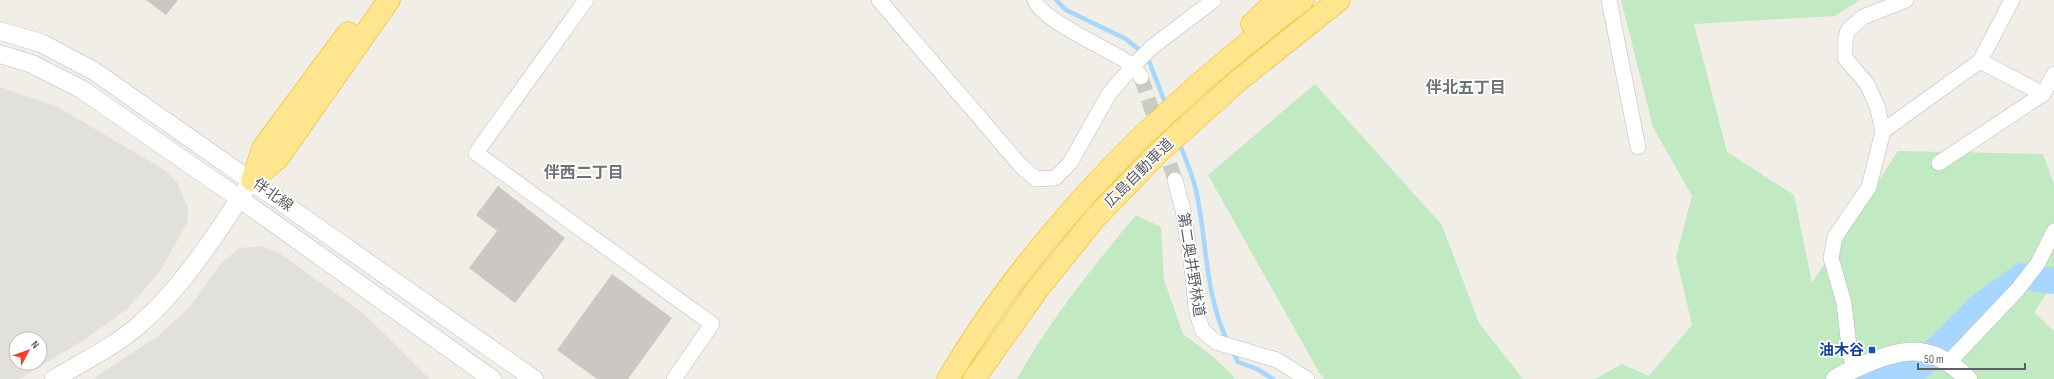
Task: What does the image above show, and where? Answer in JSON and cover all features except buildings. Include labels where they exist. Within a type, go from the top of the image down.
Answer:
[{"type":"highway","points":[[252,180],[264,148],[371,0]]},
{"type":"highway","points":[[252,180],[278,158],[389,0]]},
{"type":"highway","points":[[1146,132],[1211,64],[1278,0]]},
{"type":"highway","name":"広島自動車道","points":[[948,379],[963,354],[1018,277],[1078,202],[1146,132],[1226,62],[1303,0]]},
{"type":"highway","name":"広島自動車道","points":[[974,379],[1037,290],[1095,218],[1160,151],[1239,80],[1339,0]]},
{"type":"street","points":[[586,0],[476,153],[712,324],[674,379]]},
{"type":"street","points":[[879,0],[1020,165],[1036,179],[1055,178],[1070,163],[1109,94],[1137,71],[1152,47],[1208,2]]},
{"type":"street","points":[[1035,0],[1035,5],[1047,17],[1137,71]]},
{"type":"street","points":[[1609,0],[1638,147]]},
{"type":"street","points":[[1855,368],[1850,355],[1844,303],[1831,258],[1835,237],[1869,187],[1883,131],[1877,106],[1866,84],[1845,58],[1845,41],[1848,30],[1863,17],[1906,0]]},
{"type":"street","points":[[1883,131],[1980,61],[2012,0]]},
{"type":"street","name":"伴北線","points":[[0,31],[41,43],[94,71],[252,180],[534,379]]},
{"type":"street","name":"伴北線","points":[[0,54],[32,64],[82,89],[240,199],[492,379]]},
{"type":"street","points":[[1980,61],[2043,94]]},
{"type":"street","points":[[1939,163],[2043,94],[2054,74]]},
{"type":"street","points":[[54,379],[139,326],[177,287],[252,180]]},
{"type":"street","name":"第二奥井野林道","points":[[1175,180],[1183,210],[1192,268],[1196,308],[1202,330],[1216,342],[1277,360],[1307,379]]},
{"type":"street","points":[[1939,358],[2018,290],[2038,263],[2054,231]]},
{"type":"street","points":[[1835,379],[1855,368],[1886,355],[1914,351],[1939,358],[1968,379]]},
{"type":"shaded area","points":[[0,87],[56,106],[163,169],[177,182],[188,208],[187,223],[160,271],[128,308],[87,338],[48,362],[48,331],[8,331],[8,371],[32,371],[19,379],[0,379]]},
{"type":"shaded area","points":[[261,246],[279,253],[364,314],[430,379],[93,379],[158,336],[189,308],[223,261],[240,248]]},
{"type":"green space","points":[[1621,0],[1860,0],[1835,16],[1694,24],[1727,152],[1794,195],[1812,283],[1898,151],[2043,154],[2054,184],[2054,283],[2034,312],[2054,331],[2054,379],[1595,379],[1622,364],[1649,376],[1692,325],[1676,257],[1692,196],[1653,127]]},
{"type":"green space","points":[[1315,84],[1442,225],[1479,323],[1523,379],[1325,379],[1320,374],[1208,175]]},
{"type":"green space","points":[[1136,215],[1161,227],[1164,280],[1183,334],[1212,356],[1236,379],[1017,379],[1043,336],[1058,315],[1088,274]]},
{"type":"waterway","points":[[1056,0],[1066,10],[1126,39],[1147,56],[1166,105]]},
{"type":"waterway","points":[[1179,142],[1196,188],[1211,288],[1220,324],[1228,342]]},
{"type":"waterway","points":[[1867,379],[1917,369],[1980,306],[2022,276],[2050,281],[2054,280]]},
{"type":"waterway","points":[[1232,350],[1238,362],[1257,369],[1273,379]]},
{"type":"tunnel","points":[[1141,77],[1175,180]]},
{"type":"place","name":"油木谷","points":[[1872,350]]},
{"type":"district","name":"伴北五丁目","points":[[1466,88]]},
{"type":"district","name":"伴西二丁目","points":[[584,173]]}]
